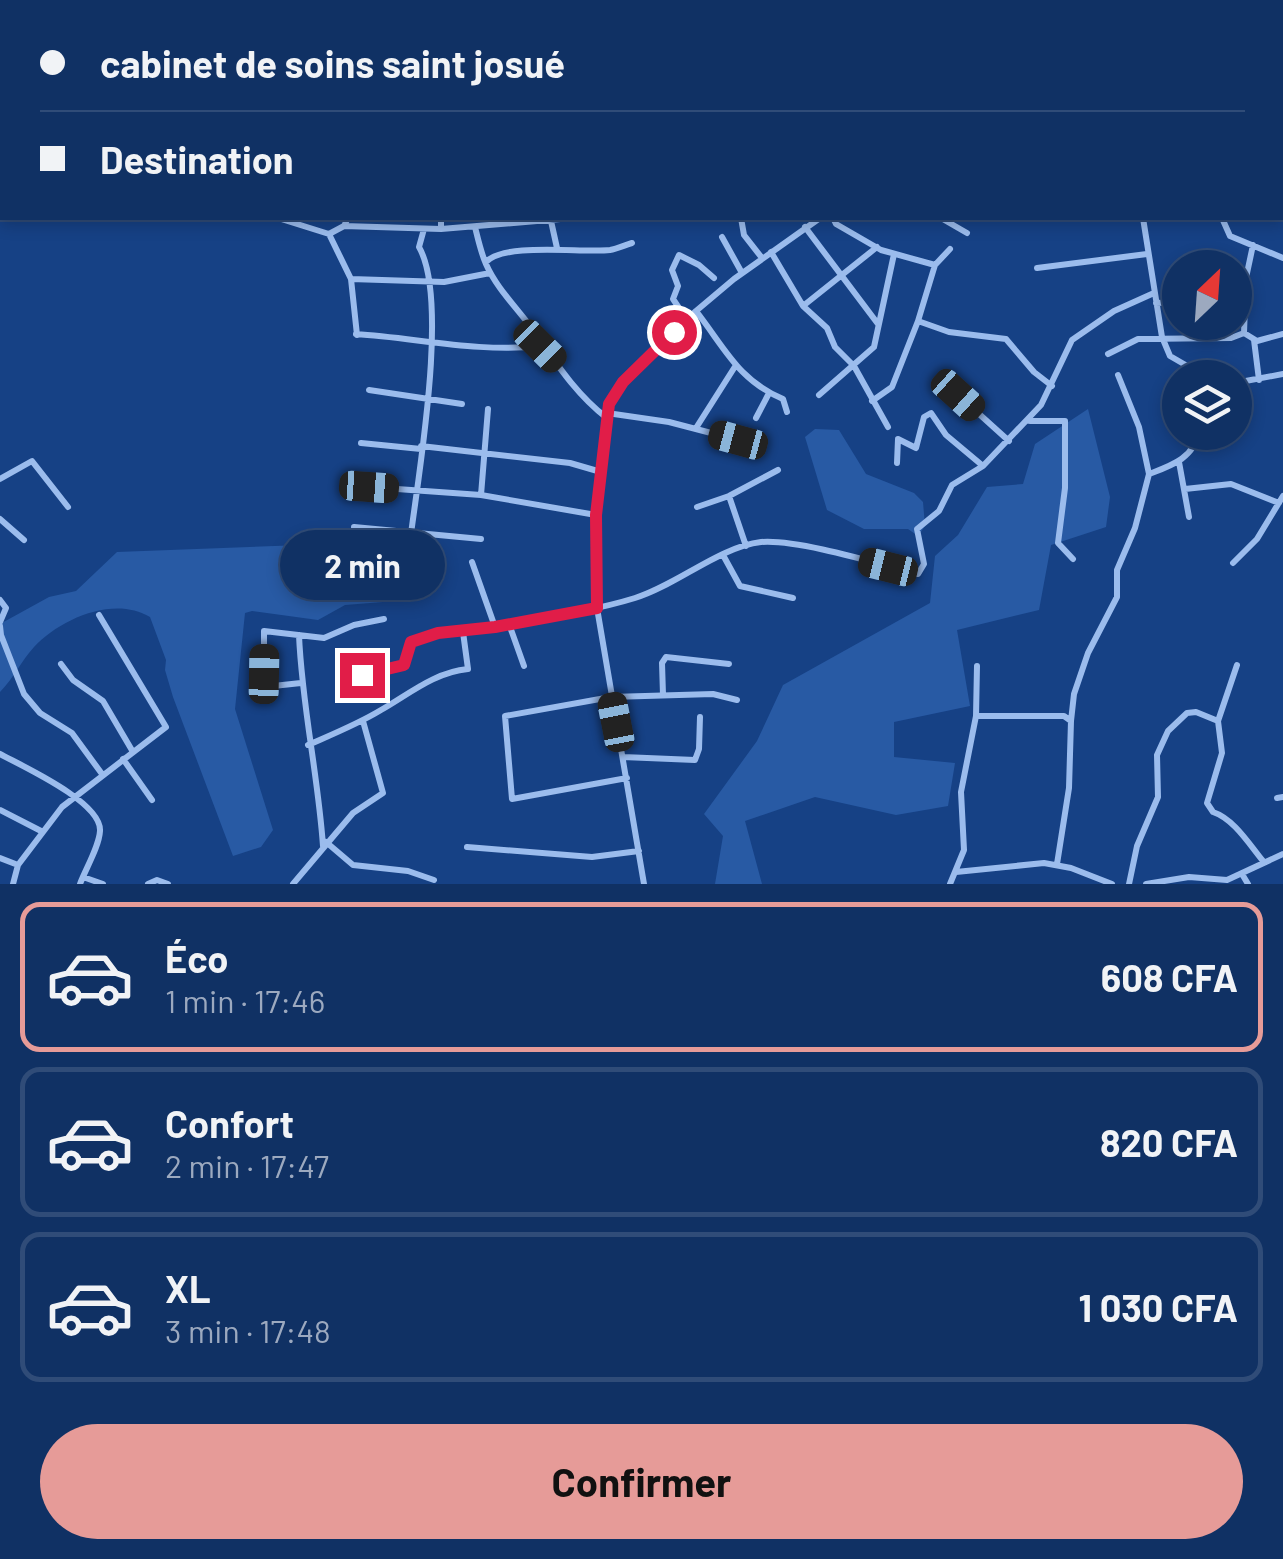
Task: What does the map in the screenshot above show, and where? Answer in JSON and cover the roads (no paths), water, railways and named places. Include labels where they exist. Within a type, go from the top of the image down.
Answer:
[{"type":"street","points":[[290,220],[328,234],[352,278],[357,335],[522,348],[540,346]]},
{"type":"street","points":[[344,226],[347,220]]},
{"type":"street","points":[[441,220],[441,229]]},
{"type":"street","points":[[328,234],[344,226],[441,229],[475,227],[495,221],[550,220],[557,248]]},
{"type":"street","points":[[740,220],[744,235],[762,258]]},
{"type":"street","points":[[644,884],[597,608],[596,515],[607,416],[613,396],[623,382],[686,320],[814,220]]},
{"type":"street","points":[[834,220],[877,247],[935,265]]},
{"type":"street","points":[[943,220],[966,233]]},
{"type":"street","points":[[1108,354],[1138,340],[1162,337],[1143,220]]},
{"type":"street","points":[[1223,220],[1230,236],[1283,258]]},
{"type":"street","points":[[475,227],[490,273],[540,346],[588,403],[607,416],[696,428],[738,440]]},
{"type":"street","points":[[804,227],[878,324]]},
{"type":"street","points":[[411,534],[432,342],[425,257],[419,247],[424,229]]},
{"type":"street","points":[[722,238],[742,273]]},
{"type":"street","points":[[485,262],[494,254],[557,248],[613,250],[632,242]]},
{"type":"street","points":[[1252,250],[1253,245]]},
{"type":"street","points":[[802,306],[877,247]]},
{"type":"street","points":[[872,401],[892,387],[935,265],[950,249]]},
{"type":"street","points":[[770,252],[802,306],[827,328],[835,347],[854,366],[888,427]]},
{"type":"street","points":[[820,395],[874,347],[894,254]]},
{"type":"street","points":[[1036,268],[1146,254]]},
{"type":"street","points":[[686,320],[673,299],[678,286],[672,270],[678,255],[714,278]]},
{"type":"street","points":[[352,278],[444,282],[490,273]]},
{"type":"street","points":[[362,675],[404,665],[411,642],[438,633],[495,627],[637,598],[723,556],[762,542],[803,547],[918,574],[924,564],[917,530],[939,511],[952,486],[984,466],[1029,421],[1052,386],[1072,340],[1126,304],[1154,293]]},
{"type":"street","points":[[1156,303],[1162,303]]},
{"type":"street","points":[[696,311],[742,375],[768,394],[783,399],[786,412]]},
{"type":"street","points":[[918,322],[949,332],[1006,339],[1034,372],[1052,386]]},
{"type":"street","points":[[1259,380],[1254,340],[1283,334]]},
{"type":"street","points":[[696,428],[736,365]]},
{"type":"street","points":[[1252,381],[1283,374]]},
{"type":"street","points":[[1057,864],[1069,788],[1074,694],[1088,653],[1117,597],[1116,570],[1135,528],[1149,474],[1139,427],[1118,376]]},
{"type":"street","points":[[369,390],[462,404]]},
{"type":"street","points":[[756,418],[768,394]]},
{"type":"street","points":[[958,395],[1009,441]]},
{"type":"street","points":[[481,495],[488,410]]},
{"type":"street","points":[[897,463],[898,439],[916,448],[924,417],[931,413],[946,435],[984,466]]},
{"type":"street","points":[[1029,421],[1065,422],[1066,488],[1058,542],[1073,560]]},
{"type":"street","points":[[361,443],[570,463],[601,472]]},
{"type":"street","points":[[421,448],[470,453],[484,463]]},
{"type":"street","points":[[1149,474],[1178,462],[1191,450]]},
{"type":"street","points":[[0,480],[32,461],[68,507]]},
{"type":"street","points":[[1178,462],[1189,517]]},
{"type":"street","points":[[697,507],[729,496],[778,470]]},
{"type":"street","points":[[1185,490],[1232,484],[1281,500],[1257,539],[1233,564]]},
{"type":"street","points":[[369,487],[481,495],[596,515]]},
{"type":"street","points":[[729,496],[746,546]]},
{"type":"street","points":[[0,519],[24,540]]},
{"type":"street","points":[[354,528],[481,539]]},
{"type":"street","points":[[723,556],[740,586],[794,598]]},
{"type":"street","points":[[472,562],[495,627]]},
{"type":"street","points":[[0,600],[6,608],[0,636],[24,694],[40,713],[72,734],[102,774]]},
{"type":"street","points":[[12,884],[18,865],[74,794],[166,726],[99,615]]},
{"type":"street","points":[[302,683],[264,687],[264,631],[324,638],[384,619]]},
{"type":"street","points":[[509,624],[524,666]]},
{"type":"street","points":[[308,745],[363,720],[411,690],[452,671],[468,669],[462,632]]},
{"type":"street","points":[[299,635],[308,745],[320,797],[325,844],[353,865],[408,870],[434,880]]},
{"type":"street","points":[[663,695],[662,663],[666,658],[729,664]]},
{"type":"street","points":[[61,664],[73,680],[102,701],[133,752]]},
{"type":"street","points":[[1236,665],[1218,721],[1222,753],[1207,806],[1234,826],[1262,861]]},
{"type":"street","points":[[950,884],[964,850],[961,792],[976,716],[977,666]]},
{"type":"street","points":[[627,778],[513,799],[505,716],[611,696],[713,694],[737,700]]},
{"type":"street","points":[[1129,884],[1137,846],[1158,797],[1157,755],[1168,732],[1187,713],[1196,712],[1218,721]]},
{"type":"street","points":[[976,716],[1064,716],[1071,721]]},
{"type":"street","points":[[623,757],[696,760],[700,717]]},
{"type":"street","points":[[292,884],[353,813],[383,792],[363,720]]},
{"type":"street","points":[[0,754],[74,794],[100,828],[82,880],[103,884]]},
{"type":"street","points":[[123,759],[152,800]]},
{"type":"street","points":[[0,810],[43,832]]},
{"type":"street","points":[[467,847],[592,858],[639,851]]},
{"type":"street","points":[[1146,884],[1188,877],[1218,882],[1283,854]]},
{"type":"street","points":[[0,858],[18,865]]},
{"type":"street","points":[[956,872],[1057,864],[1112,884]]},
{"type":"street","points":[[1242,874],[1248,884]]},
{"type":"street","points":[[148,884],[157,880],[168,884]]}]
